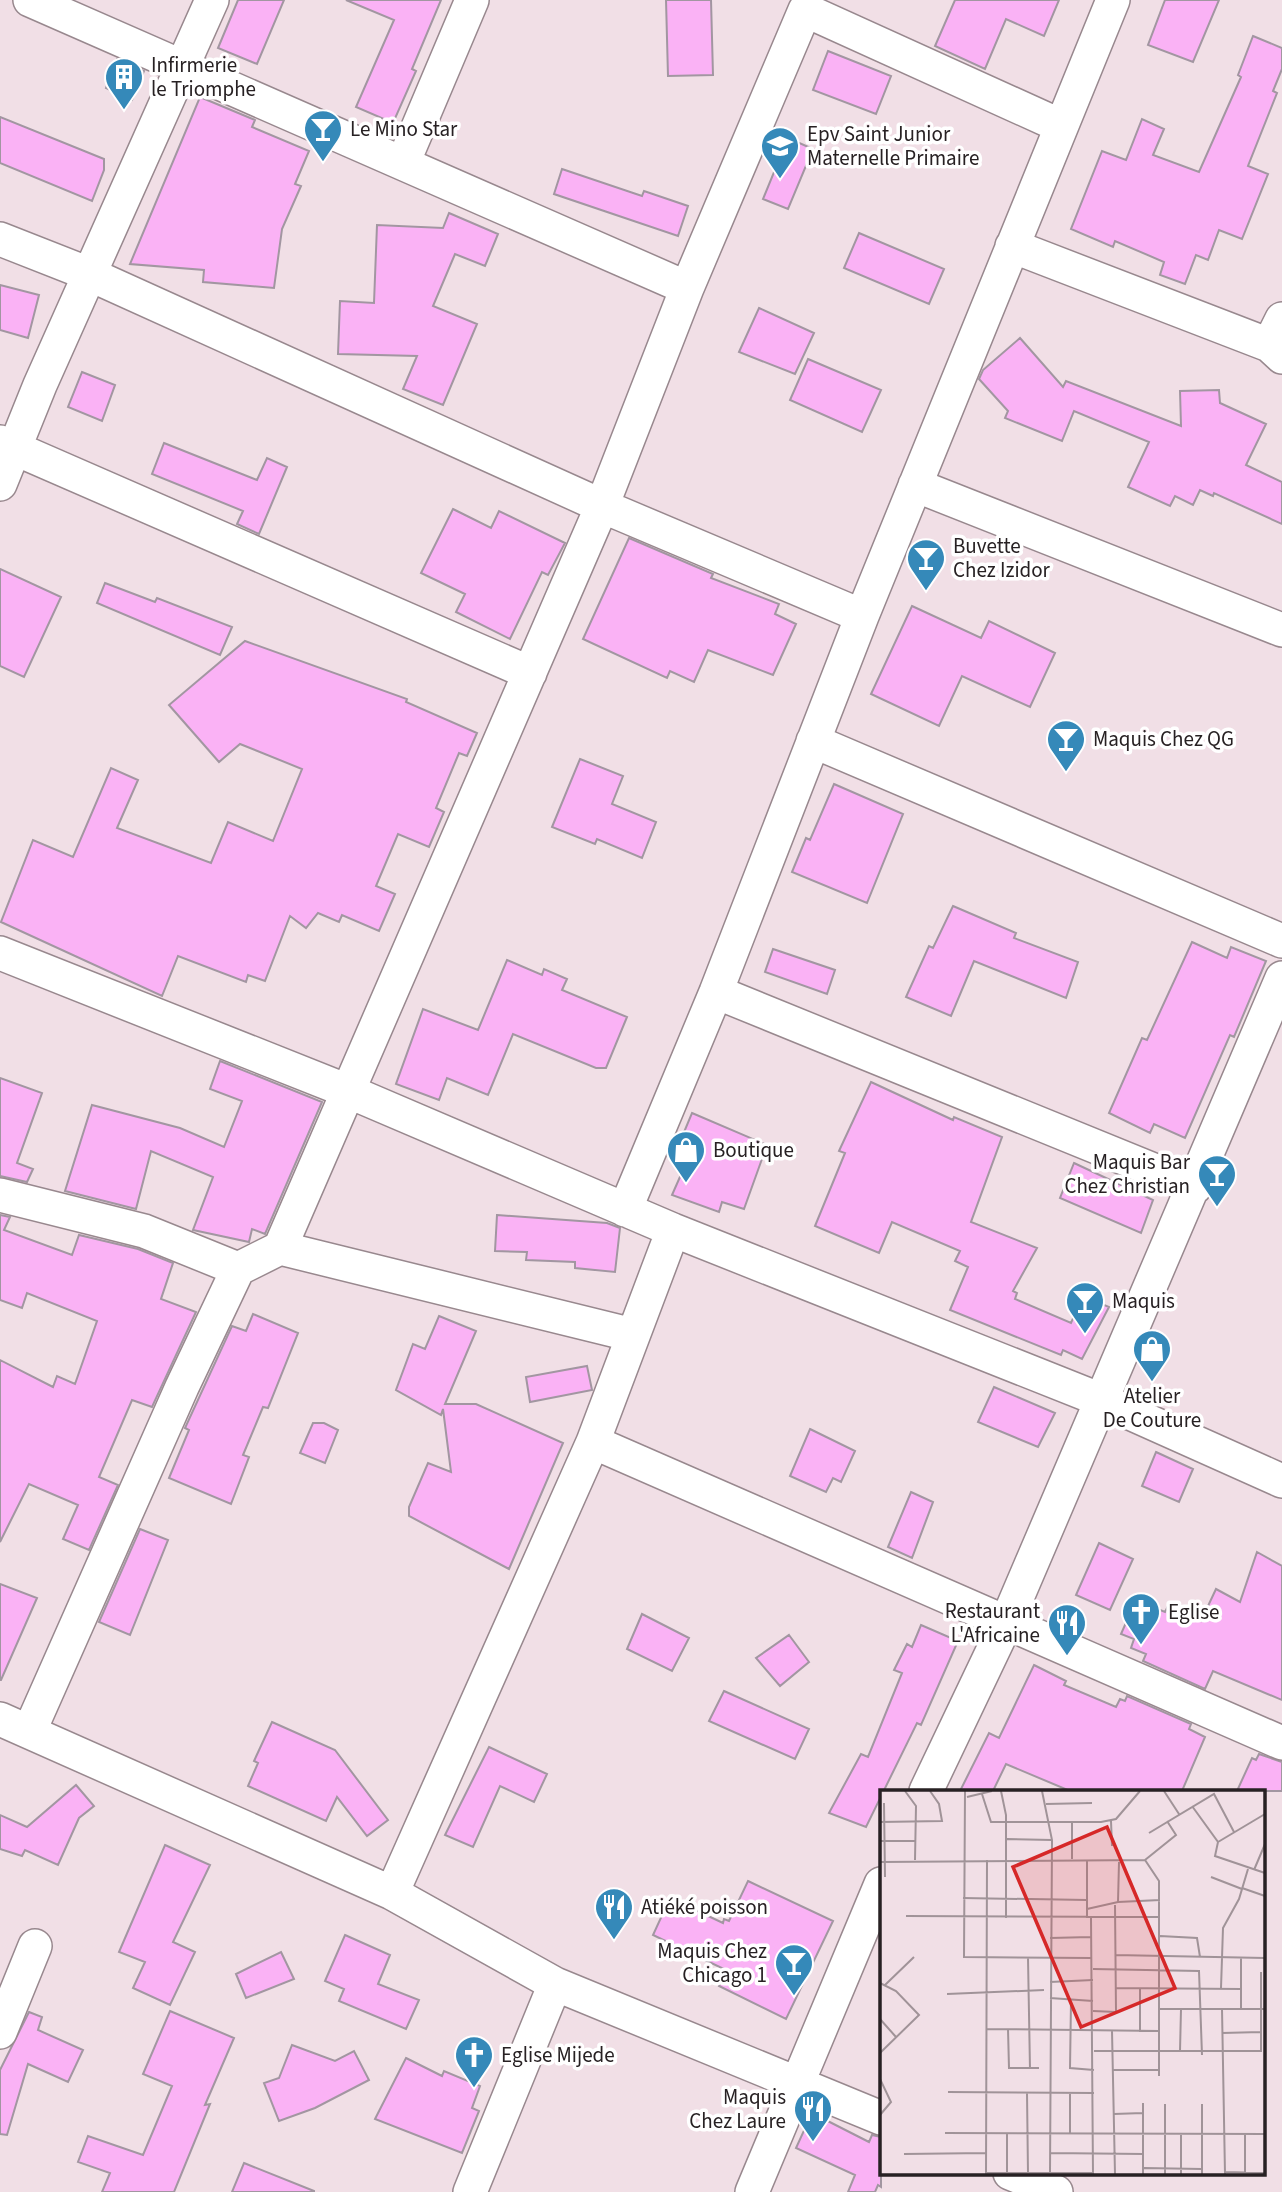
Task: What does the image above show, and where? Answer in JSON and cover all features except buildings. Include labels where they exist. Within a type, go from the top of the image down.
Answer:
[{"type":"street","points":[[30,0],[687,288]]},
{"type":"street","points":[[0,484],[7,445],[89,274],[212,0]]},
{"type":"street","points":[[403,163],[472,0]]},
{"type":"street","points":[[625,1210],[716,992],[862,616],[1113,0]]},
{"type":"street","points":[[880,2118],[555,1984],[392,1893],[15,1725],[238,1269],[280,1248],[602,506],[687,288],[807,5],[1061,126]]},
{"type":"street","points":[[0,239],[89,274],[602,506],[862,616]]},
{"type":"street","points":[[1013,246],[1278,340]]},
{"type":"street","points":[[7,445],[530,673]]},
{"type":"street","points":[[915,485],[1282,630]]},
{"type":"street","points":[[813,741],[1282,941]]},
{"type":"street","points":[[0,953],[349,1092],[673,1230],[1101,1400],[1282,1481]]},
{"type":"street","points":[[926,1790],[1007,1621],[1195,1187],[1282,978]]},
{"type":"street","points":[[716,992],[1195,1187]]},
{"type":"street","points":[[0,1195],[144,1231],[238,1269]]},
{"type":"street","points":[[392,1893],[593,1441],[673,1230]]},
{"type":"street","points":[[280,1248],[633,1335]]},
{"type":"street","points":[[593,1441],[1282,1743]]},
{"type":"street","points":[[752,2192],[880,1886]]},
{"type":"street","points":[[0,2032],[36,1946]]},
{"type":"street","points":[[470,2192],[555,1984]]},
{"type":"street","points":[[1012,2174],[1056,2192]]},
{"type":"place","name":"Infirmerie le Triomphe","points":[[124,111]]},
{"type":"place","name":"Le Mino Star","points":[[323,163]]},
{"type":"place","name":"Epv Saint Junior Maternelle Primaire","points":[[780,180]]},
{"type":"place","name":"Buvette Chez Izidor","points":[[926,592]]},
{"type":"place","name":"Maquis Chez QG","points":[[1066,773]]},
{"type":"place","name":"Boutique","points":[[686,1184]]},
{"type":"place","name":"Maquis Bar Chez Christian","points":[[1217,1208]]},
{"type":"place","name":"Maquis","points":[[1085,1335]]},
{"type":"place","name":"Atelier De Couture","points":[[1152,1383]]},
{"type":"place","name":"Eglise","points":[[1141,1646]]},
{"type":"place","name":"Restaurant L'Africaine","points":[[1067,1657]]},
{"type":"place","name":"Atiéké poisson","points":[[614,1941]]},
{"type":"place","name":"Maquis Chez Chicago 1","points":[[794,1997]]},
{"type":"place","name":"Eglise Mijede","points":[[474,2089]]},
{"type":"place","name":"Maquis Chez Laure","points":[[813,2143]]}]
